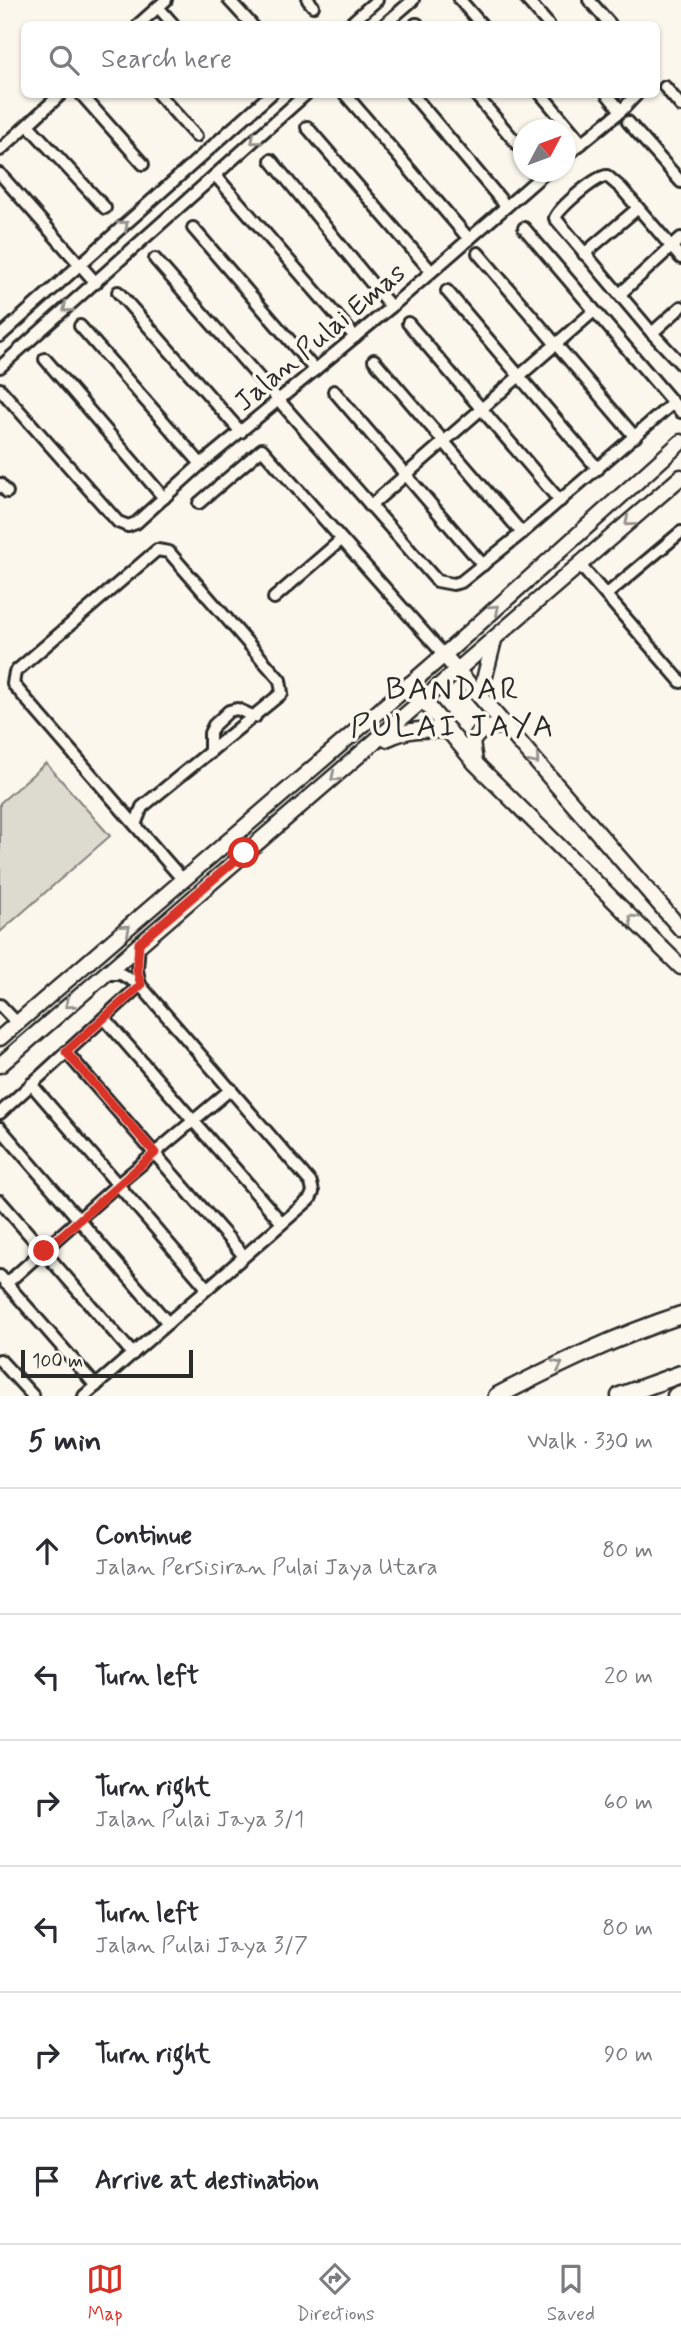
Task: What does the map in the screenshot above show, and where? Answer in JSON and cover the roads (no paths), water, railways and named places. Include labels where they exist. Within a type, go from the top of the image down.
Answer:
[{"type":"highway","points":[[497,1396],[562,1362],[681,1315]]},
{"type":"highway","points":[[620,1396],[681,1374]]},
{"type":"highway","points":[[676,1396],[681,1394]]},
{"type":"main road","points":[[0,1038],[444,655],[681,442]]},
{"type":"main road","points":[[0,1065],[681,477]]},
{"type":"main road","points":[[480,696],[494,640]]},
{"type":"main road","points":[[444,655],[681,929]]},
{"type":"main road","points":[[410,684],[475,763],[681,967]]},
{"type":"main road","points":[[475,763],[472,742],[479,731],[493,726],[506,726]]},
{"type":"main road","points":[[371,746],[400,732],[418,728],[449,731]]},
{"type":"street","points":[[229,0],[248,21]]},
{"type":"street","points":[[354,21],[377,0]]},
{"type":"street","points":[[388,21],[413,0]]},
{"type":"street","points":[[460,0],[478,21]]},
{"type":"street","points":[[527,0],[545,21]]},
{"type":"street","points":[[589,0],[607,21]]},
{"type":"street","points":[[142,21],[162,4],[171,21]]},
{"type":"street","points":[[665,87],[681,106]]},
{"type":"street","points":[[0,150],[57,98]]},
{"type":"street","points":[[85,98],[143,164]]},
{"type":"street","points":[[162,98],[196,136]]},
{"type":"street","points":[[0,336],[267,98]]},
{"type":"street","points":[[0,368],[301,98]]},
{"type":"street","points":[[348,98],[469,239]]},
{"type":"street","points":[[415,98],[506,206]]},
{"type":"street","points":[[478,98],[513,140]]},
{"type":"street","points":[[544,98],[582,143]]},
{"type":"street","points":[[610,98],[621,111]]},
{"type":"street","points":[[576,148],[633,98]]},
{"type":"street","points":[[628,122],[681,182]]},
{"type":"street","points":[[28,125],[105,208]]},
{"type":"street","points":[[307,127],[431,271]]},
{"type":"street","points":[[271,160],[391,307]]},
{"type":"street","points":[[0,174],[96,283]]},
{"type":"street","points":[[215,174],[355,337]]},
{"type":"street","points":[[681,258],[614,179],[602,175],[555,218],[652,333],[681,363]]},
{"type":"street","name":"Jalan Pulai Emas","points":[[0,389],[118,522],[128,526],[136,523],[201,464],[391,307],[532,182]]},
{"type":"street","points":[[584,254],[638,208]]},
{"type":"street","points":[[193,228],[315,370]]},
{"type":"street","points":[[524,228],[681,412]]},
{"type":"street","points":[[620,294],[681,238]]},
{"type":"street","points":[[478,253],[635,437]]},
{"type":"street","points":[[155,259],[437,581],[453,584],[461,582],[673,403]]},
{"type":"street","name":"Jalan Pulai Emas","points":[[447,291],[598,469]]},
{"type":"street","points":[[118,292],[241,432]]},
{"type":"street","points":[[652,333],[681,307]]},
{"type":"street","points":[[370,506],[594,311]]},
{"type":"street","points":[[408,323],[560,501]]},
{"type":"street","points":[[80,326],[201,464]]},
{"type":"street","points":[[45,359],[164,498]]},
{"type":"street","name":"Jalan Pulai Emas","points":[[374,360],[522,533]]},
{"type":"street","points":[[334,391],[483,565]]},
{"type":"street","points":[[199,503],[262,449],[444,655]]},
{"type":"street","points":[[606,595],[681,532]]},
{"type":"street","points":[[274,598],[341,540]]},
{"type":"street","points":[[135,825],[142,807],[282,693],[280,680],[169,552],[158,550],[15,672],[13,684],[135,825],[183,880]]},
{"type":"street","points":[[579,564],[681,682]]},
{"type":"street","points":[[210,753],[210,733],[214,725],[229,711],[237,709],[255,717]]},
{"type":"street","points":[[139,943],[137,970],[141,985]]},
{"type":"street","points":[[85,1396],[310,1199],[313,1192],[311,1183],[141,985],[121,974],[102,975]]},
{"type":"street","points":[[0,1113],[141,985]]},
{"type":"street","points":[[0,1005],[17,1023]]},
{"type":"street","points":[[104,1018],[282,1223]]},
{"type":"street","points":[[66,1052],[244,1255]]},
{"type":"street","points":[[31,1084],[207,1288]]},
{"type":"street","points":[[96,1386],[3,1280],[44,1251],[118,1184],[231,1089]]},
{"type":"street","points":[[0,1128],[168,1323]]},
{"type":"street","points":[[0,1200],[133,1353]]},
{"type":"street","points":[[0,1360],[33,1396]]},
{"type":"district","name":"BANDAR PULAI JAYA","points":[[453,706]]}]
